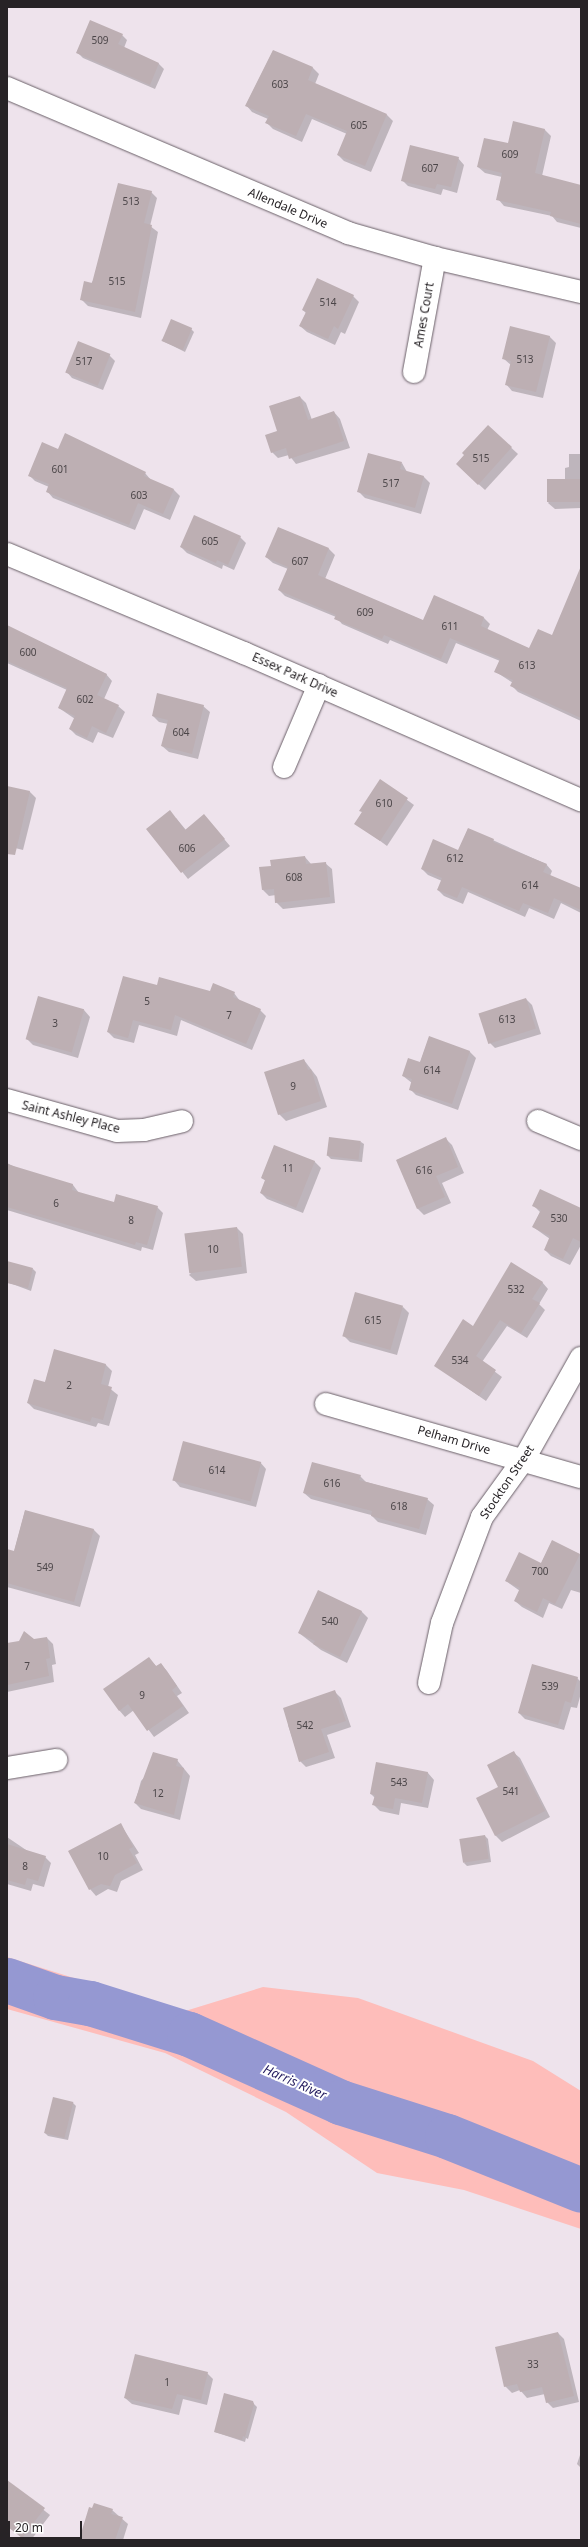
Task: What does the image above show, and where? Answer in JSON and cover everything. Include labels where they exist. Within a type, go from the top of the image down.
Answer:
[{"type":"street","name":"Allendale Drive","points":[[7,88],[348,233],[435,258],[581,292]]},
{"type":"street","name":"Ames Court","points":[[414,372],[435,258]]},
{"type":"street","name":"Essex Park Drive","points":[[7,554],[319,685],[581,800]]},
{"type":"street","points":[[284,767],[319,685]]},
{"type":"street","name":"Saint Ashley Place","points":[[7,1100],[117,1131],[144,1130],[182,1121]]},
{"type":"street","points":[[538,1121],[581,1139]]},
{"type":"street","name":"Stockton Street","points":[[429,1683],[442,1623],[482,1517],[524,1459],[581,1358]]},
{"type":"street","name":"Pelham Drive","points":[[326,1404],[524,1459],[581,1477]]},
{"type":"street","points":[[7,1768],[56,1760]]},
{"type":"shaded area","points":[[7,1957],[182,2012],[263,1987],[358,1998],[533,2061],[581,2091],[581,2229],[464,2190],[377,2173],[286,2112],[165,2053],[7,2009]]},
{"type":"building","points":[[90,20],[123,34],[118,44],[159,63],[150,85],[76,53]]},
{"type":"building","points":[[273,50],[313,67],[308,80],[387,114],[365,166],[337,155],[347,131],[306,114],[296,136],[265,123],[269,116],[245,106]]},
{"type":"building","points":[[513,121],[545,129],[535,173],[581,185],[581,224],[550,216],[551,212],[496,200],[502,173],[477,167],[484,138],[508,143]]},
{"type":"building","points":[[410,145],[459,157],[451,187],[437,184],[435,189],[401,181]]},
{"type":"building","points":[[118,183],[152,191],[144,223],[152,225],[135,312],[80,300],[84,281],[92,283]]},
{"type":"building","points":[[317,278],[354,295],[338,329],[334,326],[328,339],[299,326],[306,312],[302,310]]},
{"type":"building","points":[[171,319],[192,328],[183,350],[162,341]]},
{"type":"building","points":[[510,326],[550,336],[536,392],[505,385],[511,361],[502,359]]},
{"type":"building","points":[[78,341],[110,354],[98,386],[65,373]]},
{"type":"building","points":[[300,396],[308,420],[334,411],[344,441],[289,459],[286,448],[271,453],[265,435],[277,431],[269,406]]},
{"type":"building","points":[[488,425],[512,447],[478,485],[456,464],[464,455],[462,453]]},
{"type":"building","points":[[65,433],[146,472],[144,476],[174,489],[163,514],[138,503],[129,525],[46,492],[49,484],[28,476],[42,442],[58,449]]},
{"type":"building","points":[[368,453],[402,462],[400,469],[424,476],[415,508],[357,492]]},
{"type":"building","points":[[547,479],[581,479],[581,502],[547,502]]},
{"type":"building","points":[[194,515],[241,536],[228,565],[217,560],[216,563],[180,547]]},
{"type":"building","points":[[278,527],[329,548],[318,575],[423,620],[434,595],[484,617],[481,626],[529,648],[538,629],[552,635],[581,566],[581,718],[510,686],[513,680],[494,672],[500,659],[450,638],[441,659],[384,635],[382,639],[334,619],[336,615],[278,590],[288,567],[265,557]]},
{"type":"building","points":[[7,625],[107,674],[97,695],[119,705],[106,733],[92,726],[87,738],[69,729],[75,716],[58,708],[67,688],[7,661]]},
{"type":"building","points":[[157,693],[204,705],[192,754],[161,746],[168,720],[152,716]]},
{"type":"building","points":[[380,779],[408,798],[380,841],[354,824],[362,812],[359,811]]},
{"type":"building","points":[[7,786],[30,791],[15,855],[7,854]]},
{"type":"building","points":[[170,810],[185,830],[204,814],[225,839],[181,873],[146,829]]},
{"type":"building","points":[[468,828],[494,839],[493,842],[547,864],[543,872],[581,888],[581,910],[554,898],[548,913],[523,903],[519,911],[462,887],[457,898],[437,890],[442,878],[421,869],[433,839],[458,850]]},
{"type":"building","points":[[305,856],[306,864],[326,862],[330,897],[275,903],[274,889],[262,890],[259,867],[271,866],[270,860]]},
{"type":"building","points":[[123,976],[157,985],[159,977],[210,991],[213,983],[235,992],[233,997],[261,1009],[246,1044],[175,1015],[171,1030],[133,1020],[128,1038],[107,1032]]},
{"type":"building","points":[[38,996],[84,1009],[72,1052],[26,1039]]},
{"type":"building","points":[[526,998],[536,1028],[488,1044],[478,1013]]},
{"type":"building","points":[[429,1036],[470,1051],[452,1104],[409,1090],[412,1079],[402,1076],[408,1058],[420,1062]]},
{"type":"building","points":[[304,1059],[308,1070],[311,1069],[321,1101],[278,1115],[264,1072]]},
{"type":"building","points":[[329,1137],[361,1141],[358,1160],[327,1156]]},
{"type":"building","points":[[446,1137],[458,1167],[436,1176],[445,1197],[417,1209],[396,1160]]},
{"type":"building","points":[[274,1145],[315,1161],[296,1208],[260,1193],[265,1180],[261,1178]]},
{"type":"building","points":[[7,1164],[73,1184],[72,1190],[114,1202],[116,1194],[158,1206],[147,1245],[136,1242],[135,1245],[7,1207]]},
{"type":"building","points":[[540,1189],[581,1208],[581,1242],[573,1238],[563,1259],[544,1250],[550,1236],[532,1227],[541,1210],[532,1206]]},
{"type":"building","points":[[237,1227],[242,1267],[189,1273],[184,1233]]},
{"type":"building","points":[[7,1261],[33,1268],[28,1288],[7,1283]]},
{"type":"building","points":[[511,1262],[543,1282],[532,1299],[540,1303],[521,1333],[500,1320],[476,1356],[496,1370],[479,1396],[434,1366],[463,1319],[473,1326]]},
{"type":"building","points":[[355,1292],[403,1306],[390,1350],[342,1336]]},
{"type":"building","points":[[54,1349],[106,1364],[101,1384],[112,1387],[103,1420],[92,1417],[90,1422],[27,1403],[34,1379],[45,1382]]},
{"type":"building","points":[[183,1441],[261,1462],[251,1502],[172,1481]]},
{"type":"building","points":[[312,1462],[361,1475],[359,1480],[428,1498],[419,1529],[371,1516],[372,1511],[303,1493]]},
{"type":"building","points":[[25,1510],[94,1529],[74,1602],[7,1583],[7,1549],[14,1551]]},
{"type":"building","points":[[552,1540],[580,1554],[555,1604],[543,1598],[537,1612],[514,1601],[520,1588],[505,1581],[519,1552],[541,1563]]},
{"type":"building","points":[[318,1590],[362,1611],[340,1657],[313,1644],[315,1641],[298,1633]]},
{"type":"building","points":[[24,1631],[34,1639],[47,1637],[50,1658],[46,1659],[49,1676],[7,1685],[7,1643],[19,1641]]},
{"type":"building","points":[[149,1657],[156,1666],[161,1663],[177,1686],[172,1690],[183,1706],[147,1731],[128,1704],[119,1711],[103,1689]]},
{"type":"building","points":[[532,1664],[578,1677],[571,1703],[565,1701],[558,1725],[518,1713]]},
{"type":"building","points":[[335,1690],[346,1721],[321,1729],[329,1752],[299,1762],[283,1708]]},
{"type":"building","points":[[514,1751],[545,1811],[495,1836],[476,1798],[498,1787],[487,1765]]},
{"type":"building","points":[[153,1752],[178,1759],[176,1766],[184,1768],[174,1815],[134,1803]]},
{"type":"building","points":[[376,1762],[428,1772],[422,1803],[395,1798],[393,1809],[372,1805],[375,1795],[370,1794]]},
{"type":"building","points":[[121,1823],[133,1847],[129,1849],[137,1863],[115,1875],[110,1886],[101,1884],[89,1890],[68,1851]]},
{"type":"building","points":[[485,1835],[489,1859],[463,1863],[459,1839]]},
{"type":"building","points":[[7,1844],[46,1856],[38,1881],[27,1878],[25,1885],[7,1880]]},
{"type":"building","points":[[53,2097],[73,2102],[64,2138],[44,2133]]},
{"type":"building","points":[[558,2332],[574,2396],[546,2403],[542,2387],[520,2392],[517,2384],[504,2387],[495,2347]]},
{"type":"building","points":[[135,2354],[208,2372],[201,2400],[177,2394],[172,2409],[124,2398]]},
{"type":"building","points":[[224,2393],[253,2401],[254,2404],[245,2437],[243,2436],[242,2440],[214,2432]]},
{"type":"building","points":[[7,2480],[45,2508],[22,2538],[7,2526]]},
{"type":"building","points":[[94,2503],[113,2509],[111,2514],[123,2517],[115,2540],[79,2540],[89,2507],[92,2508]]},
{"type":"waterway","name":"Harris River","points":[[7,1980],[55,1997],[90,2003],[189,2034],[340,2102],[447,2136],[581,2190]]}]
